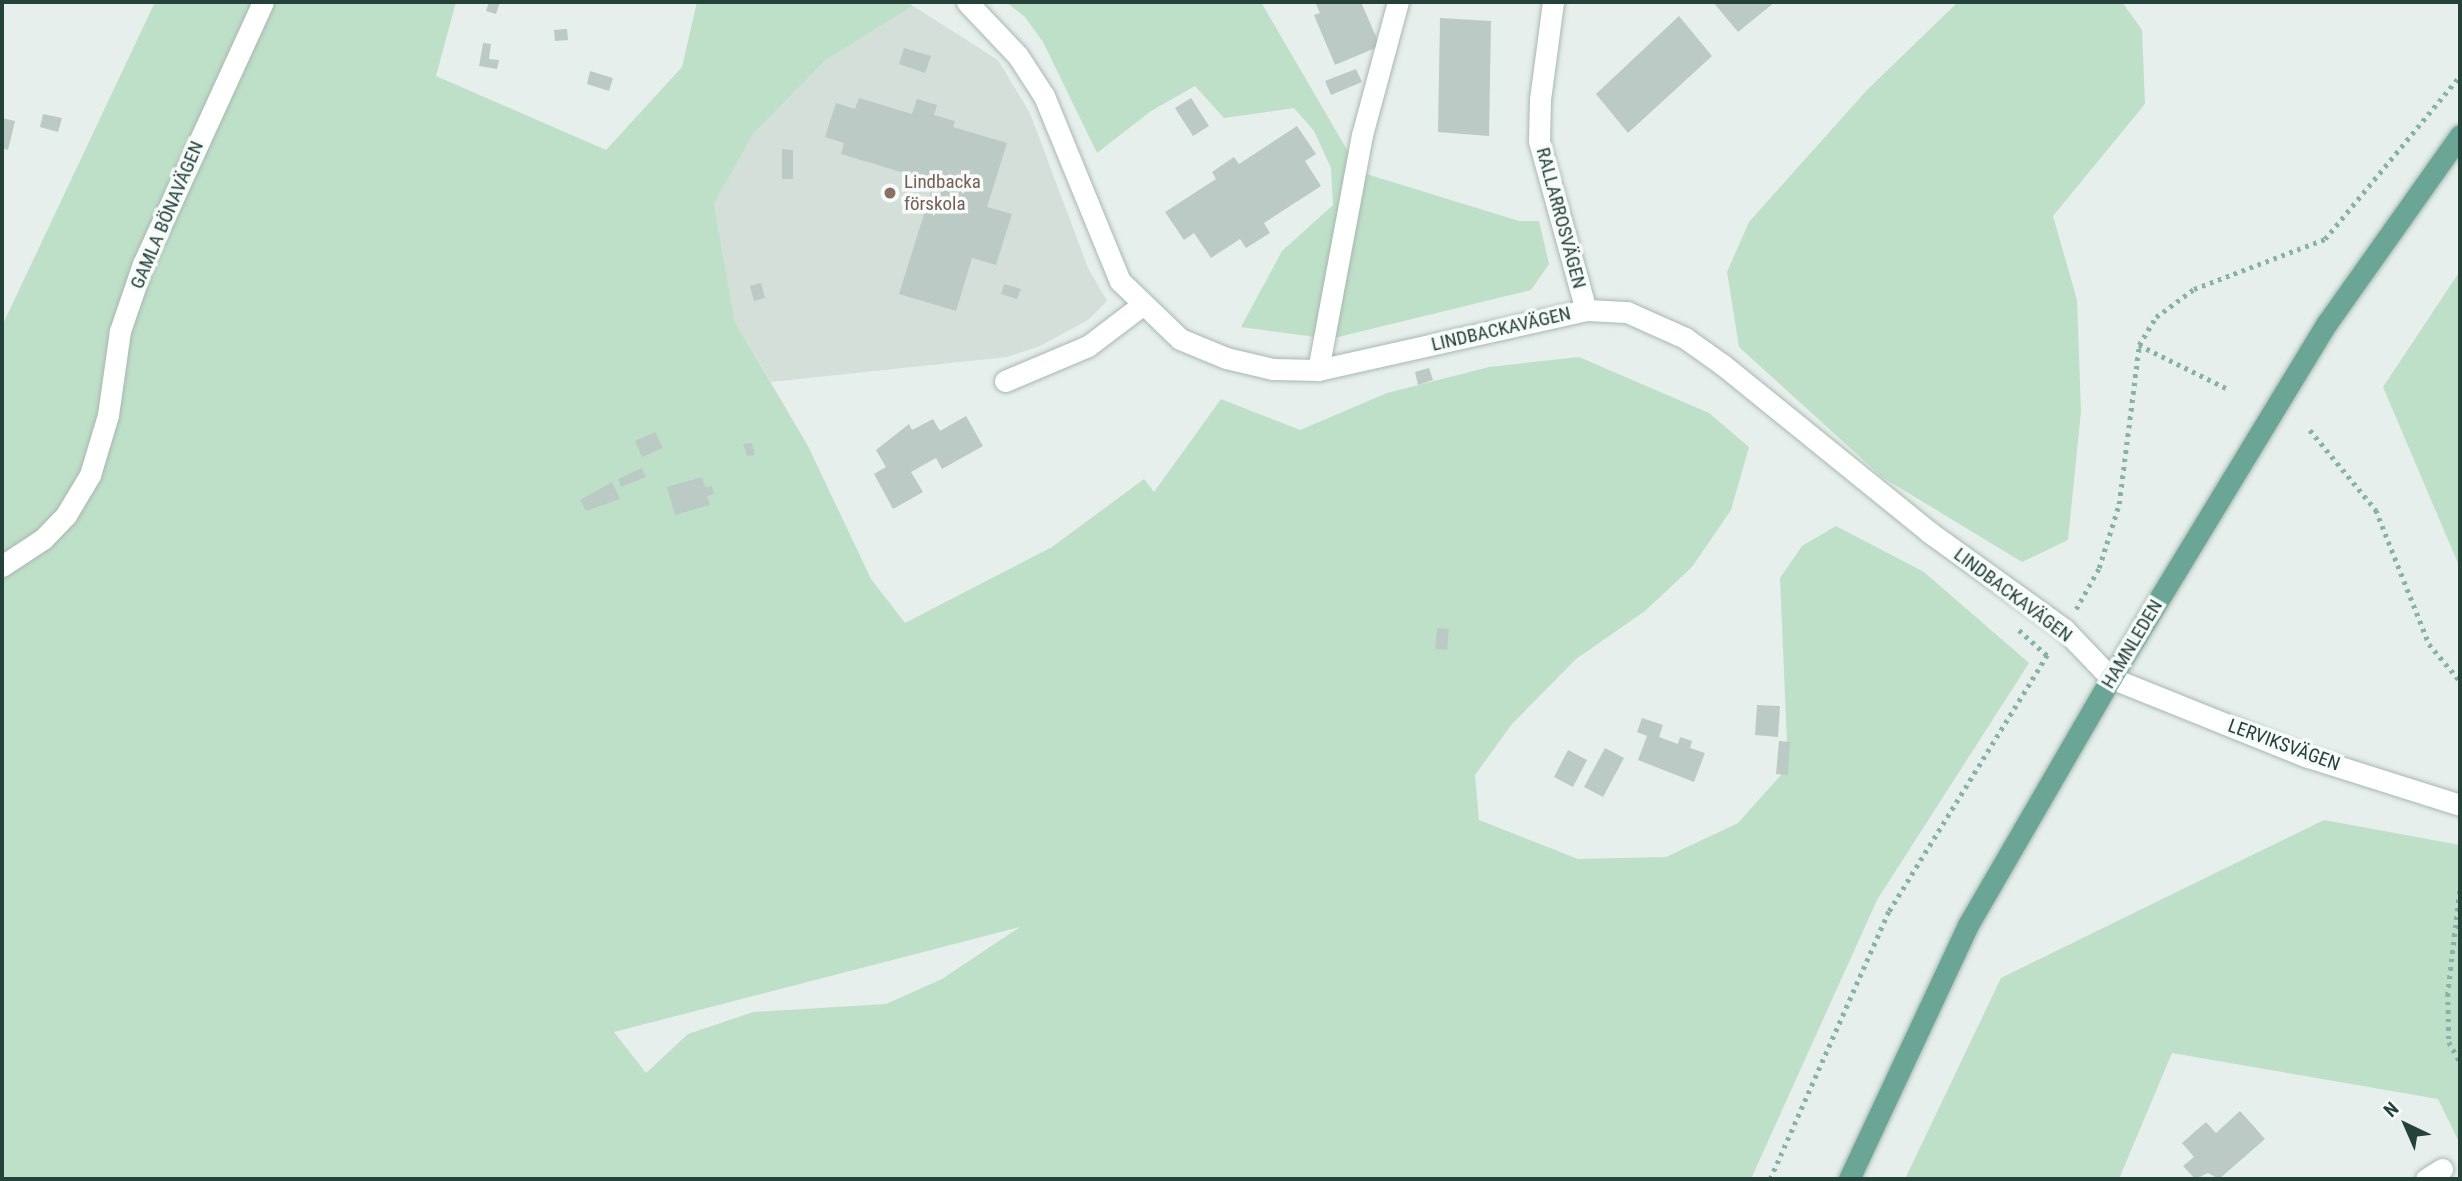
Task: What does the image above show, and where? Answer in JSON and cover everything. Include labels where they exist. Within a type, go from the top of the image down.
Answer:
[{"type":"main road","name":"HAMNLEDEN","points":[[1849,1179],[1968,925],[2111,678],[2327,323],[2460,135]]},
{"type":"street","name":"GAMLA BÖNAVÄGEN","points":[[2,566],[43,539],[66,515],[90,475],[108,415],[120,331],[143,264],[263,2]]},
{"type":"street","name":"LINDBACKAVÄGEN","points":[[967,2],[1018,56],[1059,122],[1103,246],[1120,281],[1180,339],[1226,358],[1273,369],[1318,370],[1586,310],[1627,312],[1685,338],[1930,533],[2064,629],[2111,678]]},
{"type":"street","points":[[1318,370],[1362,135],[1398,2]]},
{"type":"street","name":"RALLARROSVÄGEN","points":[[1553,2],[1540,99],[1539,141],[1586,310]]},
{"type":"street","points":[[1005,381],[1088,346],[1143,305]]},
{"type":"street","name":"LERVIKSVÄGEN","points":[[2111,678],[2308,757],[2460,805]]},
{"type":"path","points":[[1770,1179],[1889,911],[2099,568],[2119,504],[2139,345],[2156,317],[2194,289],[2325,239],[2460,76]]},
{"type":"path","points":[[2139,345],[2226,388]]},
{"type":"path","points":[[2310,430],[2376,510],[2429,644],[2460,681]]},
{"type":"path","points":[[2460,891],[2448,993],[2449,1042],[2460,1062]]},
{"type":"shaded area","name":"Lindbacka förskola","points":[[913,6],[998,60],[1030,113],[1088,268],[1107,301],[1088,320],[1040,346],[1007,357],[771,382],[735,322],[714,204],[754,133],[826,60]]},
{"type":"green space","points":[[155,2],[456,2],[436,76],[606,150],[682,67],[697,2],[907,2],[913,6],[826,60],[754,133],[714,204],[735,322],[808,446],[871,579],[905,623],[1052,547],[1144,479],[1154,492],[1221,399],[1300,430],[1387,393],[1489,367],[1579,357],[1709,413],[1749,447],[1731,510],[1692,567],[1645,611],[1576,659],[1512,724],[1475,775],[1479,820],[1578,859],[1666,857],[1738,823],[1788,767],[1780,578],[1802,546],[1836,526],[1924,572],[2029,663],[1877,900],[1751,1179],[2,1179],[2,326]],"holes":[[[1020,927],[942,979],[886,1004],[753,1012],[688,1034],[646,1073],[614,1032]]]},
{"type":"green space","points":[[1006,2],[1261,2],[1360,172],[1519,221],[1539,221],[1549,264],[1531,290],[1330,339],[1241,327],[1282,251],[1333,205],[1331,168],[1314,131],[1294,108],[1224,118],[1195,86],[1151,111],[1097,153],[1043,42],[1025,17]]},
{"type":"green space","points":[[1958,2],[2122,2],[2142,30],[2145,104],[2053,216],[2077,300],[2081,411],[2068,540],[2022,562],[1882,477],[1739,347],[1727,272],[1749,222],[1867,90]]},
{"type":"green space","points":[[2460,271],[2460,568],[2383,387]]},
{"type":"green space","points":[[2324,820],[2460,845],[2460,1144],[2438,1099],[2172,1053],[2119,1179],[1905,1179],[2001,978]]},
{"type":"building","points":[[489,2],[500,2],[496,14],[486,11]]},
{"type":"building","points":[[1315,2],[1361,2],[1380,46],[1335,65],[1314,15],[1320,13]]},
{"type":"building","points":[[1713,2],[1775,2],[1738,32]]},
{"type":"building","points":[[1679,16],[1712,56],[1628,133],[1596,94]]},
{"type":"building","points":[[1440,18],[1491,21],[1489,136],[1438,132]]},
{"type":"building","points":[[567,29],[568,40],[555,41],[554,30]]},
{"type":"building","points":[[483,43],[491,44],[489,59],[499,60],[497,69],[479,66]]},
{"type":"building","points":[[904,48],[931,56],[925,73],[899,64]]},
{"type":"building","points":[[1356,69],[1362,82],[1331,95],[1325,81]]},
{"type":"building","points":[[590,71],[613,78],[609,91],[587,84]]},
{"type":"building","points":[[859,98],[912,114],[917,99],[937,105],[934,115],[955,121],[953,127],[1007,143],[987,207],[1012,214],[996,265],[972,258],[956,311],[899,294],[934,182],[841,154],[844,143],[825,137],[836,103],[855,109]]},
{"type":"building","points":[[1191,98],[1209,126],[1193,136],[1175,108]]},
{"type":"building","points":[[43,114],[62,118],[58,132],[40,127]]},
{"type":"building","points":[[2,118],[15,121],[8,150],[2,148]]},
{"type":"building","points":[[1297,126],[1316,154],[1305,161],[1321,186],[1264,223],[1270,233],[1246,248],[1240,239],[1211,258],[1194,233],[1184,240],[1165,212],[1216,179],[1212,172],[1234,157],[1239,164]]},
{"type":"building","points":[[782,149],[793,150],[793,179],[782,179]]},
{"type":"building","points":[[761,283],[765,298],[754,301],[750,286]]},
{"type":"building","points":[[1004,284],[1021,289],[1017,299],[1001,294]]},
{"type":"building","points":[[1429,368],[1433,380],[1418,385],[1415,372]]},
{"type":"building","points":[[966,416],[983,446],[942,469],[936,458],[911,472],[923,492],[893,509],[874,474],[886,467],[876,450],[909,424],[912,430],[933,419],[940,431]]},
{"type":"building","points":[[655,432],[663,448],[642,457],[635,441]]},
{"type":"building","points":[[752,443],[755,455],[747,456],[743,444]]},
{"type":"building","points":[[642,468],[646,477],[621,487],[618,479]]},
{"type":"building","points":[[702,477],[705,487],[712,486],[714,494],[707,496],[710,505],[675,515],[667,487]]},
{"type":"building","points":[[612,482],[620,499],[586,511],[580,500]]},
{"type":"building","points":[[1437,628],[1449,629],[1447,650],[1435,649]]},
{"type":"building","points":[[1757,705],[1780,706],[1778,737],[1755,735]]},
{"type":"building","points":[[1642,718],[1663,725],[1659,737],[1678,744],[1680,737],[1692,741],[1690,748],[1705,753],[1694,782],[1638,760],[1647,736],[1637,732]]},
{"type":"building","points":[[1779,741],[1790,742],[1788,775],[1776,774]]},
{"type":"building","points":[[1605,748],[1624,758],[1603,797],[1584,787]]},
{"type":"building","points":[[1568,750],[1587,760],[1573,787],[1554,777]]},
{"type":"building","points":[[2240,1111],[2265,1139],[2219,1179],[2208,1173],[2195,1179],[2183,1166],[2194,1157],[2182,1143],[2206,1122],[2216,1133]]},
{"type":"place","name":"Lindbacka förskola","points":[[890,193]]}]
